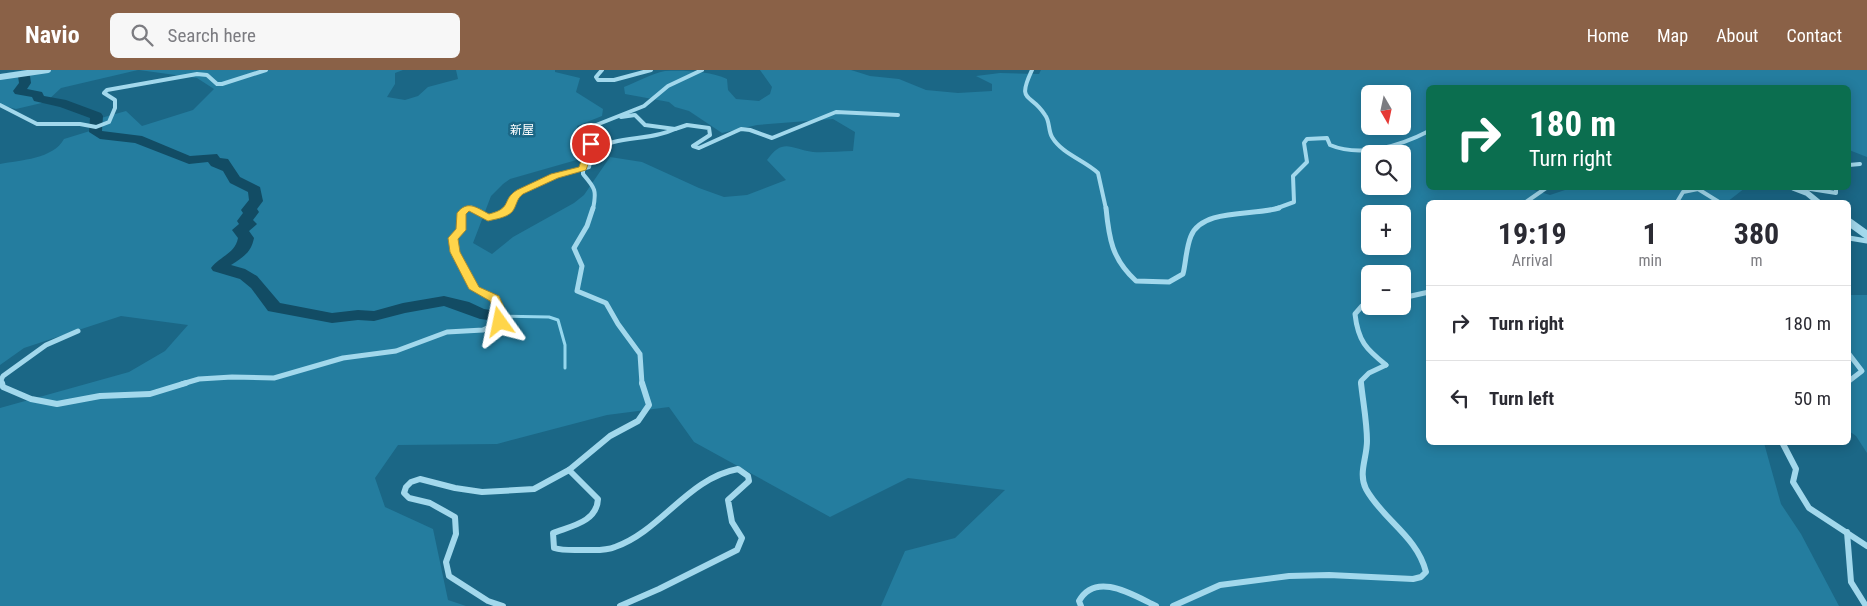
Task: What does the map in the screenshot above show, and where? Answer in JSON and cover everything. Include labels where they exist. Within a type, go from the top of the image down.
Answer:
[{"type":"street","points":[[0,77],[48,70]]},
{"type":"street","points":[[0,105],[11,114],[24,117],[30,123],[43,125],[80,124],[96,127],[109,122],[115,108],[114,100],[104,93],[107,90],[197,74],[208,75],[217,84],[222,84],[266,70]]},
{"type":"street","points":[[602,70],[596,77],[598,80],[614,80],[652,70]]},
{"type":"street","points":[[503,606],[488,601],[449,576],[446,562],[456,534],[455,517],[430,503],[409,498],[404,493],[411,482],[420,480],[482,492],[534,489],[569,470],[610,436],[638,421],[649,405],[642,383],[640,354],[618,324],[606,303],[577,291],[582,266],[574,248],[588,222],[595,199],[593,183],[584,177],[583,168],[591,144],[586,128],[644,106],[668,86],[702,70]]},
{"type":"street","points":[[1032,70],[1024,94],[1027,100],[1045,114],[1052,137],[1063,149],[1098,173],[1110,245],[1122,268],[1136,281],[1168,282],[1183,274],[1187,244],[1194,228],[1200,222],[1229,215],[1269,210],[1294,202],[1292,180],[1293,176],[1307,162],[1304,143],[1307,139],[1324,136],[1333,148],[1358,150],[1382,148],[1407,142],[1426,132]]},
{"type":"street","points":[[78,332],[46,345],[3,376],[1,380],[3,387],[31,399],[57,404],[100,396],[150,394],[199,380],[232,377],[274,378],[343,358],[396,351],[446,332],[483,330],[500,322],[503,318],[495,299],[474,289],[455,252],[453,238],[461,230],[460,220],[463,211],[471,208],[488,218],[498,216],[509,209],[515,196],[520,192],[555,176],[589,167],[592,152],[604,144],[651,139],[687,125],[709,128],[710,135],[693,146],[698,148],[742,129],[750,130],[762,137],[772,138],[836,112],[898,115]]},
{"type":"street","points":[[608,119],[635,115],[645,125],[675,129]]},
{"type":"street","points":[[1851,165],[1860,164]]},
{"type":"street","points":[[1529,200],[1543,190]]},
{"type":"street","points":[[1678,200],[1683,192],[1693,190]]},
{"type":"street","points":[[1700,190],[1717,200]]},
{"type":"street","points":[[1801,190],[1807,192],[1816,200]]},
{"type":"street","points":[[1812,190],[1829,194],[1836,193],[1836,190]]},
{"type":"street","points":[[1851,223],[1867,234]]},
{"type":"street","points":[[1851,238],[1867,241]]},
{"type":"street","points":[[1411,296],[1426,293]]},
{"type":"street","points":[[1173,606],[1220,585],[1309,575],[1413,579],[1421,577],[1426,572],[1426,566],[1419,552],[1374,502],[1360,476],[1366,460],[1367,440],[1361,381],[1372,370],[1386,365],[1369,351],[1358,338],[1355,314],[1361,307]]},
{"type":"street","points":[[1851,356],[1862,371],[1851,379]]},
{"type":"street","points":[[1784,445],[1796,469],[1793,482],[1809,508],[1867,546]]},
{"type":"street","points":[[569,470],[598,499],[599,504],[592,516],[553,533],[554,548],[562,550],[615,548],[640,533],[676,503],[721,474],[734,468],[743,470],[748,476],[749,481],[728,500],[732,522],[742,538],[737,550],[659,590],[620,606]]},
{"type":"street","points":[[1847,532],[1851,582],[1866,606]]},
{"type":"street","points":[[1081,606],[1079,600],[1086,591],[1096,586],[1108,586],[1156,606]]},
{"type":"shaded area","points":[[24,70],[138,70],[61,88],[46,102],[16,109],[0,105],[0,74]]},
{"type":"shaded area","points":[[139,70],[403,70],[395,73],[395,84],[387,97],[405,100],[418,96],[428,87],[458,79],[456,70],[555,70],[555,72],[580,78],[576,92],[603,109],[602,116],[577,126],[587,157],[510,179],[491,196],[473,243],[492,254],[513,237],[574,203],[584,195],[610,157],[642,162],[699,188],[724,197],[747,195],[786,180],[767,160],[773,153],[783,147],[788,146],[813,152],[853,151],[855,132],[833,119],[757,125],[722,133],[689,111],[675,107],[669,102],[625,94],[624,87],[665,71],[696,72],[720,76],[727,79],[728,90],[736,99],[759,101],[770,94],[772,87],[760,70],[851,70],[870,76],[899,79],[926,90],[958,93],[992,91],[992,84],[976,76],[1000,73],[1039,74],[1041,70],[1867,70],[1867,157],[1851,151],[1851,85],[1426,85],[1426,190],[1534,190],[1550,195],[1565,190],[1742,190],[1730,200],[1426,200],[1426,445],[1765,445],[1781,504],[1801,534],[1839,606],[881,606],[905,551],[955,538],[1005,490],[908,478],[830,517],[694,442],[669,407],[607,415],[497,444],[398,445],[375,478],[385,507],[433,529],[448,600],[466,606],[0,606],[0,408],[129,372],[165,351],[188,325],[121,316],[24,348],[0,365],[0,164],[44,155],[59,146],[64,139],[90,131],[101,118],[126,111],[142,126],[193,110],[214,89],[197,78]]},
{"type":"shaded area","points":[[1851,295],[1867,295],[1867,453],[1856,436],[1851,432]]},
{"type":"waterway","points":[[24,76],[25,83],[19,91],[38,95],[38,98],[62,103],[97,116],[95,132]]},
{"type":"waterway","points":[[100,135],[137,139],[189,160],[212,157],[216,163],[223,162],[224,167],[228,168],[235,180],[255,190],[256,201],[248,210],[252,212],[244,221],[250,224],[240,230],[246,238],[245,245],[239,253],[226,260],[219,268],[246,275],[257,285],[274,307],[332,318],[358,315],[374,316],[403,308],[444,301],[463,306],[480,314],[496,316]]},
{"type":"waterway","points":[[496,316],[549,317],[558,320],[565,345],[565,368]]},
{"type":"district","name":"新屋","points":[[522,130]]},
{"type":"route","points":[[500,322],[503,318],[495,299],[474,289],[455,252],[453,238],[461,230],[460,220],[463,211],[471,208],[488,218],[503,214],[509,209],[515,196],[520,192],[562,173],[583,168],[591,144]]}]
